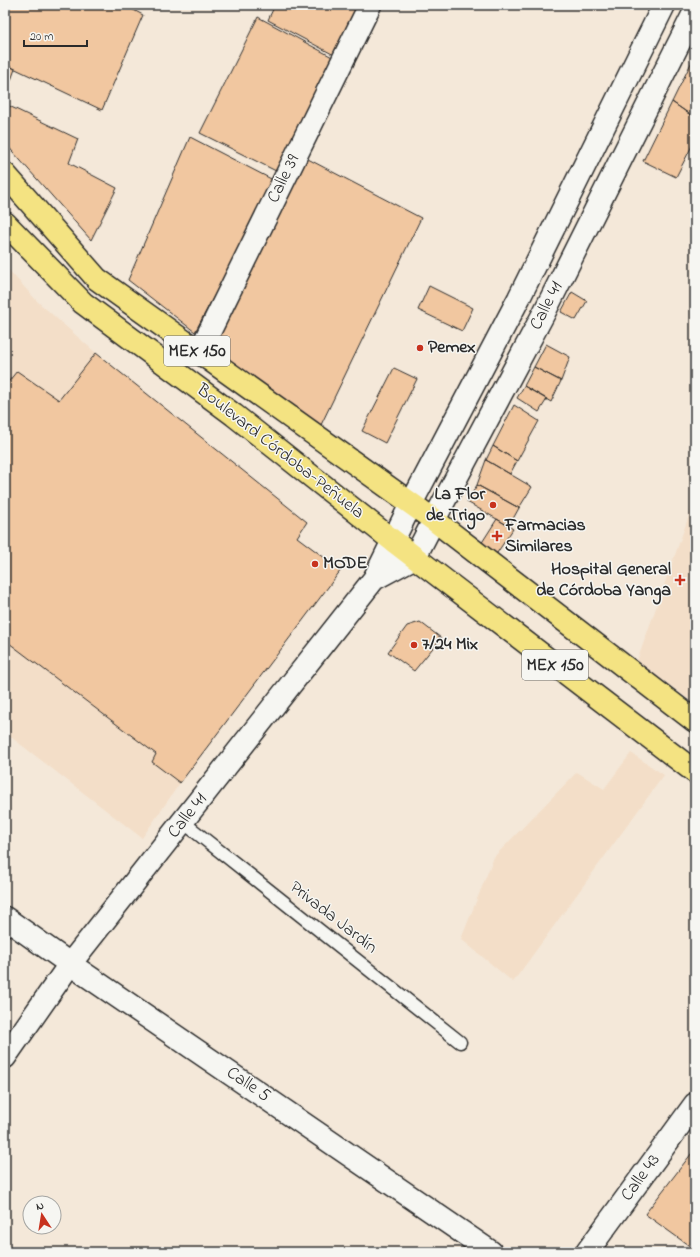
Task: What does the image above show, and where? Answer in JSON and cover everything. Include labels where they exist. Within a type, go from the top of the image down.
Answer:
[{"type":"main road","name":"Boulevard Córdoba-Peñuela","points":[[5,174],[97,279],[411,504]]},
{"type":"main road","name":"Boulevard Córdoba-Peñuela","points":[[5,223],[83,303],[234,415],[392,540]]},
{"type":"main road","points":[[83,303],[97,279]]},
{"type":"main road","points":[[234,415],[254,391]]},
{"type":"main road","name":"MEX 150","points":[[411,504],[434,520],[695,722]]},
{"type":"main road","name":"MEX 150","points":[[392,540],[695,772]]},
{"type":"street","name":"Calle 39","points":[[199,353],[370,5]]},
{"type":"street","name":"Calle 41","points":[[5,1057],[70,964],[374,579],[392,540],[519,298],[664,5]]},
{"type":"street","name":"Calle 41","points":[[374,579],[415,557],[544,313],[674,56],[695,11]]},
{"type":"street","points":[[647,42],[674,56]]},
{"type":"street","points":[[519,298],[544,313]]},
{"type":"street","name":"Calle 5","points":[[5,918],[491,1252]]},
{"type":"street","name":"Calle 43","points":[[587,1252],[695,1104]]},
{"type":"lane","name":"Privada Jardín","points":[[183,822],[460,1042]]},
{"type":"shaded area","points":[[5,266],[38,302],[96,353],[307,522],[297,537],[341,570],[180,783],[142,838],[11,737],[5,737]]},
{"type":"shaded area","name":"Hospital General de Córdoba Yanga","points":[[695,499],[695,704],[637,661]]},
{"type":"shaded area","points":[[631,753],[664,775],[513,982],[461,939],[494,857],[577,772],[604,789]]},
{"type":"building","points":[[6,5],[124,5],[143,15],[102,110],[5,64]]},
{"type":"building","points":[[275,5],[362,5],[336,56],[268,20]]},
{"type":"building","points":[[258,17],[334,58],[278,172],[200,133]]},
{"type":"building","points":[[695,55],[695,118],[672,102]]},
{"type":"building","points":[[5,64],[15,69],[5,97]]},
{"type":"building","points":[[672,102],[695,118],[695,140],[676,177],[643,161]]},
{"type":"building","points":[[5,104],[78,139],[69,163],[117,188],[91,240],[5,143]]},
{"type":"building","points":[[190,137],[275,181],[195,332],[128,280]]},
{"type":"building","points":[[306,158],[421,218],[319,429],[211,347]]},
{"type":"building","points":[[429,286],[473,308],[462,331],[418,310]]},
{"type":"building","points":[[572,292],[587,301],[576,320],[561,312]]},
{"type":"building","points":[[546,344],[570,357],[561,381],[534,367]]},
{"type":"building","points":[[96,353],[307,522],[297,537],[341,570],[180,783],[152,762],[156,754],[5,640],[5,386],[17,371],[59,400]]},
{"type":"building","points":[[534,367],[561,381],[551,402],[524,386]]},
{"type":"building","points":[[394,368],[417,379],[385,443],[362,431]]},
{"type":"building","points":[[524,386],[547,399],[539,412],[517,398]]},
{"type":"building","points":[[514,405],[539,421],[517,461],[493,446]]},
{"type":"building","points":[[493,446],[517,461],[510,474],[486,460]]},
{"type":"building","points":[[486,460],[532,487],[519,508],[477,485]]},
{"type":"building","name":"La Flor de Trigo","points":[[477,485],[519,508],[509,526],[467,502]]},
{"type":"building","name":"Farmacias Similares","points":[[497,519],[513,529],[495,556],[481,544]]},
{"type":"building","name":"7/24 Mix","points":[[420,622],[441,638],[414,671],[388,652],[407,626]]},
{"type":"building","points":[[695,1149],[695,1250],[645,1214]]},
{"type":"place","name":"Pemex","points":[[420,348]]},
{"type":"place","name":"La Flor de Trigo","points":[[493,505]]},
{"type":"place","name":"Farmacias Similares","points":[[497,536]]},
{"type":"place","name":"MODE","points":[[315,564]]},
{"type":"place","name":"Hospital General de Córdoba Yanga","points":[[680,580]]},
{"type":"place","name":"7/24 Mix","points":[[414,645]]}]
